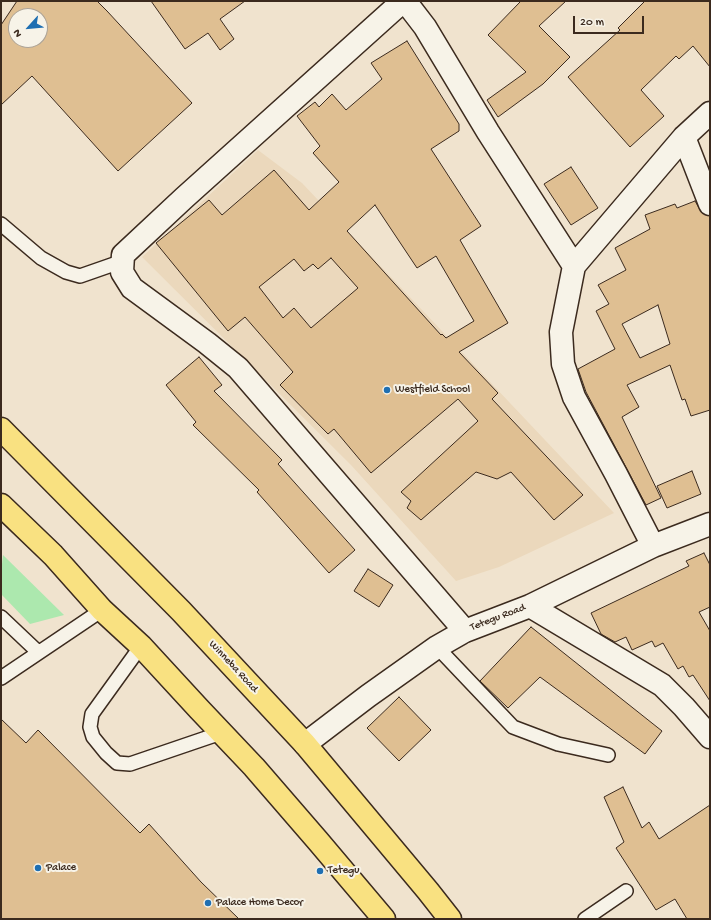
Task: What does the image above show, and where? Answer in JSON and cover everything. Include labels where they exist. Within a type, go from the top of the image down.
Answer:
[{"type":"highway","name":"Winneba Road","points":[[1,428],[181,611],[304,744],[428,890],[450,919]]},
{"type":"highway","points":[[1,505],[53,555],[102,610],[141,646],[254,767],[384,919]]},
{"type":"street","points":[[465,631],[238,368],[207,343],[132,288],[122,272],[123,255],[184,198],[404,1],[424,27],[488,132],[574,266]]},
{"type":"street","points":[[652,546],[616,474],[574,396],[563,364],[562,332],[574,266],[684,137],[710,113]]},
{"type":"street","points":[[684,137],[710,204]]},
{"type":"street","name":"Tetegu Road","points":[[304,744],[437,647],[465,631],[530,606],[652,546],[710,524]]},
{"type":"street","points":[[530,606],[662,685],[684,707],[710,737]]},
{"type":"lane","points":[[1,224],[42,258],[66,272],[80,276],[123,261]]},
{"type":"lane","points":[[1,678],[102,610]]},
{"type":"lane","points":[[1,617],[38,652]]},
{"type":"lane","points":[[141,646],[92,714],[90,727],[93,737],[106,753],[117,763],[130,764],[221,733]]},
{"type":"lane","points":[[437,647],[512,727],[558,744],[608,755]]},
{"type":"lane","points":[[584,919],[626,891]]},
{"type":"shaded area","name":"Westfield School","points":[[258,150],[302,183],[614,513],[499,567],[456,581],[351,465],[142,257]]},
{"type":"green space","points":[[3,555],[64,615],[30,624],[1,594]]},
{"type":"building","points":[[17,1],[97,1],[192,103],[118,171],[32,76],[1,105],[1,25],[8,14],[8,48],[48,48],[48,8],[12,8]]},
{"type":"building","points":[[151,1],[245,1],[220,19],[234,39],[220,50],[208,33],[185,49]]},
{"type":"building","points":[[521,1],[566,1],[539,26],[570,57],[543,84],[498,117],[487,100],[526,72],[488,35]]},
{"type":"building","points":[[645,1],[710,1],[710,67],[693,46],[679,59],[676,56],[641,90],[664,116],[630,147],[568,77],[620,30],[618,28]]},
{"type":"building","name":"Westfield School","points":[[407,41],[459,124],[459,131],[431,149],[481,226],[460,240],[508,323],[459,352],[498,393],[492,399],[583,495],[554,520],[511,472],[497,479],[476,472],[421,520],[407,508],[411,501],[401,492],[478,421],[458,399],[371,473],[334,429],[328,434],[280,385],[293,372],[245,317],[228,331],[156,243],[209,200],[222,215],[274,170],[309,210],[339,182],[313,153],[320,146],[297,116],[315,102],[319,107],[332,94],[346,110],[382,79],[371,63]],"holes":[[[375,205],[417,268],[436,256],[474,321],[446,338],[442,334],[441,335],[347,231]],[[331,258],[358,288],[311,328],[294,308],[283,318],[259,287],[294,259],[304,271],[313,264],[318,269]]]},
{"type":"building","points":[[571,167],[598,208],[571,225],[544,184]]},
{"type":"building","points":[[695,201],[702,213],[710,216],[710,410],[691,416],[685,399],[682,400],[670,365],[627,385],[639,407],[622,417],[661,498],[646,505],[586,392],[578,369],[615,349],[596,311],[609,304],[598,285],[626,270],[615,248],[650,229],[645,215],[675,204],[677,208]],"holes":[[[658,305],[670,344],[640,358],[622,324]]]},
{"type":"building","points":[[199,357],[222,385],[214,391],[282,460],[278,464],[355,550],[329,573],[257,492],[259,490],[193,425],[196,422],[166,385]]},
{"type":"building","points":[[692,471],[701,494],[667,508],[657,486]]},
{"type":"building","points":[[704,553],[710,565],[710,607],[699,612],[710,631],[710,701],[693,675],[689,677],[683,666],[678,669],[663,643],[655,647],[652,641],[632,650],[626,637],[615,642],[601,634],[591,613],[689,566],[686,561]]},
{"type":"building","points":[[368,569],[393,585],[379,607],[354,591]]},
{"type":"building","points":[[531,627],[662,731],[645,754],[540,677],[508,708],[480,681]]},
{"type":"building","points":[[399,697],[431,730],[399,761],[367,728]]},
{"type":"building","points":[[1,719],[26,743],[38,730],[140,833],[149,824],[201,882],[239,919],[1,919]]},
{"type":"building","points":[[623,787],[642,828],[649,822],[659,839],[710,805],[710,919],[687,919],[675,899],[656,910],[616,848],[624,842],[604,797]]},
{"type":"place","name":"Westfield School","points":[[387,390]]},
{"type":"place","name":"Palace","points":[[38,868]]},
{"type":"place","name":"Tetegu","points":[[320,871]]},
{"type":"place","name":"Palace Home Decor","points":[[208,903]]}]
